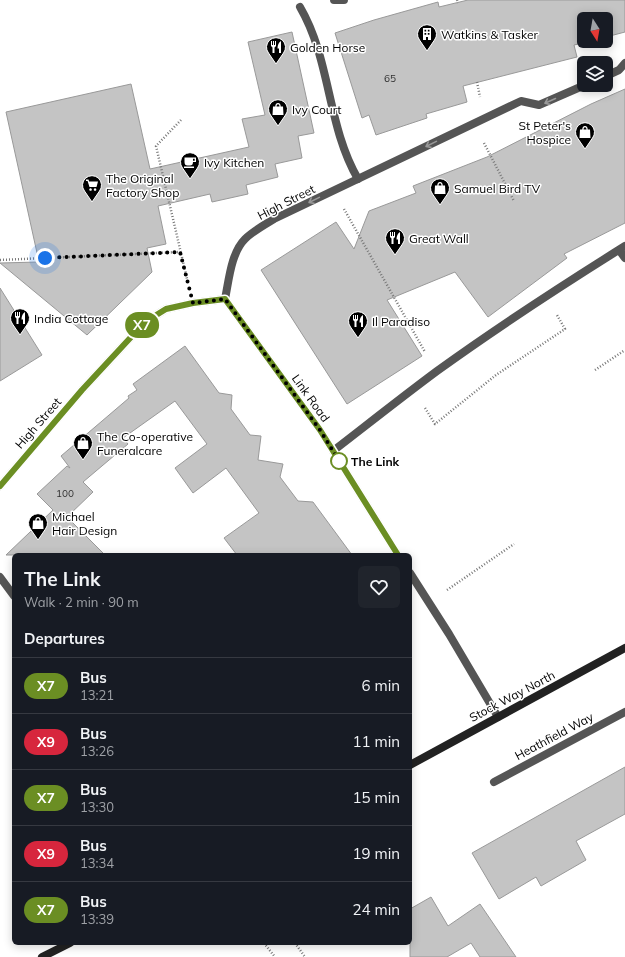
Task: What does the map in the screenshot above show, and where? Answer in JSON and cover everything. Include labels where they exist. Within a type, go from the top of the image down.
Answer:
[{"type":"main road","name":"Stock Way North","points":[[412,764],[625,648]]},
{"type":"main road","points":[[42,957],[66,945]]},
{"type":"street","points":[[334,0],[344,0]]},
{"type":"street","points":[[300,7],[314,34],[345,153],[358,179]]},
{"type":"street","points":[[613,73],[619,70],[625,63]]},
{"type":"street","name":"High Street","points":[[0,486],[82,390],[145,322],[166,309],[193,303],[225,299],[232,264],[244,240],[274,219],[521,101],[539,105],[577,88]]},
{"type":"street","points":[[333,451],[436,372],[546,296],[622,248],[625,258]]},
{"type":"street","name":"Link Road","points":[[225,299],[333,451],[397,553]]},
{"type":"street","points":[[412,576],[498,717]]},
{"type":"street","points":[[0,577],[12,593]]},
{"type":"street","name":"Heathfield Way","points":[[494,782],[625,712]]},
{"type":"path","points":[[181,120],[156,146],[193,303]]},
{"type":"path","points":[[474,124],[514,201]]},
{"type":"path","points":[[334,191],[436,372]]},
{"type":"path","points":[[0,260],[180,252]]},
{"type":"path","points":[[435,424],[496,375],[565,329]]},
{"type":"path","points":[[595,370],[625,350]]},
{"type":"path","points":[[429,602],[514,544]]},
{"type":"path","points":[[266,945],[275,957]]},
{"type":"path","points":[[296,945],[305,957]]},
{"type":"building","points":[[468,0],[625,0],[625,32],[613,35],[613,12],[577,12],[577,44],[574,45],[577,57],[463,86],[467,102],[426,114],[427,118],[376,135],[369,115],[362,118],[335,33],[374,20],[438,2],[439,7]]},
{"type":"building","points":[[292,32],[314,133],[298,136],[302,158],[275,164],[278,177],[246,185],[248,194],[212,202],[210,194],[158,206],[166,244],[147,248],[152,272],[87,335],[0,263],[39,262],[6,112],[131,84],[150,169],[249,147],[242,119],[265,115],[248,42]]},
{"type":"building","points":[[625,89],[625,223],[564,254],[567,258],[488,317],[455,272],[387,300],[422,356],[347,404],[261,270],[336,222],[354,249],[369,211],[416,193],[413,186],[487,157],[591,104]]},
{"type":"building","name":"India Cottage","points":[[0,288],[42,355],[0,381]]},
{"type":"building","points":[[185,346],[219,393],[232,395],[231,409],[250,435],[261,436],[258,460],[283,464],[280,477],[298,501],[313,502],[351,553],[235,553],[224,538],[259,513],[226,468],[193,493],[175,468],[207,444],[175,401],[123,438],[128,444],[83,482],[93,492],[67,517],[103,553],[12,553],[12,555],[6,555],[53,510],[37,494],[67,466],[70,468],[61,456],[129,398],[128,396],[137,390],[133,384]]},
{"type":"building","points":[[625,767],[625,814],[576,841],[586,860],[541,886],[536,877],[499,899],[472,853]]},
{"type":"building","points":[[431,897],[448,926],[480,904],[516,957],[480,957],[471,943],[447,957],[410,957],[410,945],[412,945],[412,908]]},
{"type":"bus line","name":"X7","points":[[0,486],[82,390],[145,322],[166,309],[193,303],[225,299],[320,430],[397,553]]},
{"type":"place","name":"Watkins & Tasker","points":[[427,51]]},
{"type":"place","name":"Golden Horse","points":[[276,64]]},
{"type":"place","name":"Ivy Court","points":[[278,126]]},
{"type":"place","name":"St Peter's Hospice","points":[[585,149]]},
{"type":"place","name":"Ivy Kitchen","points":[[190,179]]},
{"type":"place","name":"The Original Factory Shop","points":[[92,202]]},
{"type":"place","name":"Samuel Bird TV","points":[[440,205]]},
{"type":"place","name":"Great Wall","points":[[395,255]]},
{"type":"place","name":"India Cottage","points":[[20,335]]},
{"type":"place","name":"Il Paradiso","points":[[358,338]]},
{"type":"place","name":"The Co-operative Funeralcare","points":[[83,460]]},
{"type":"place","name":"The Link","points":[[339,461]]},
{"type":"place","name":"Michael Hair Design","points":[[38,540]]},
{"type":"route","points":[[45,258],[180,252],[193,303],[225,299],[320,430],[341,464],[339,461]]}]
